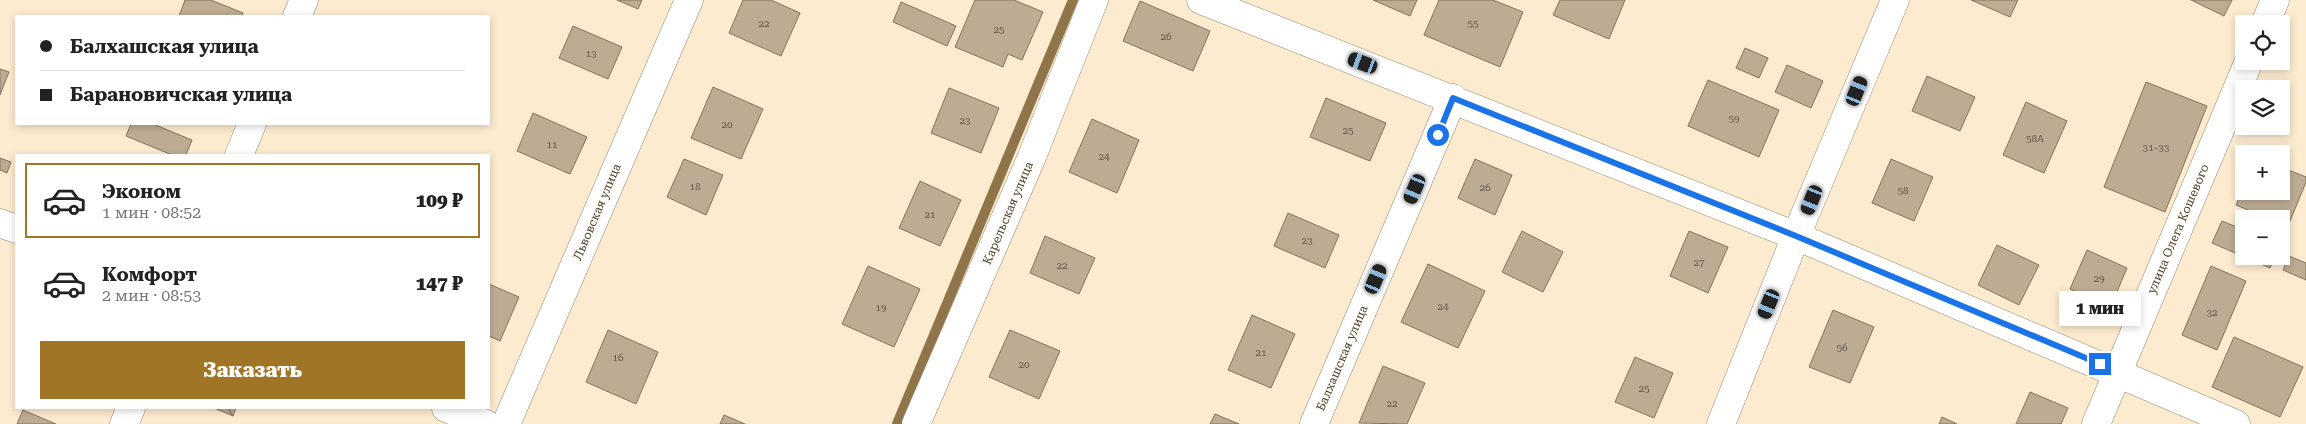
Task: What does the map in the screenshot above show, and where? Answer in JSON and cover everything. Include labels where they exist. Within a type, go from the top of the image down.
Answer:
[{"type":"street","points":[[297,15],[304,0]]},
{"type":"street","name":"Львовская улица","points":[[506,424],[689,0]]},
{"type":"street","name":"Карельская улица","points":[[916,424],[1031,159],[1094,0]]},
{"type":"street","points":[[1201,0],[1453,98],[1796,236],[2117,372],[2220,421]]},
{"type":"street","points":[[1721,424],[1796,236],[1895,0]]},
{"type":"street","points":[[2269,15],[2275,0]]},
{"type":"street","name":"улица Олега Кошевого","points":[[2096,424],[2245,70]]},
{"type":"street","name":"Балхашская улица","points":[[1314,424],[1453,98]]},
{"type":"street","points":[[239,154],[252,125]]},
{"type":"street","points":[[0,223],[15,229]]},
{"type":"street","points":[[124,424],[131,409]]},
{"type":"street","points":[[448,409],[486,424]]},
{"type":"building","points":[[185,0],[211,0],[243,13],[242,15],[179,15]]},
{"type":"building","points":[[617,0],[642,0],[638,9]]},
{"type":"building","points":[[743,0],[771,0],[800,13],[781,56],[729,33]]},
{"type":"building","points":[[975,0],[1014,0],[1043,12],[1022,60],[1008,54],[1003,67],[955,47]]},
{"type":"building","points":[[1373,0],[1417,0],[1410,16]]},
{"type":"building","points":[[1439,0],[1493,0],[1523,12],[1500,67],[1424,35]]},
{"type":"building","points":[[1560,0],[1625,0],[1609,39],[1553,15]]},
{"type":"building","points":[[1971,0],[2018,0],[2010,17]]},
{"type":"building","points":[[2191,0],[2232,0],[2224,16]]},
{"type":"building","points":[[1140,1],[1210,31],[1193,71],[1123,41]]},
{"type":"building","points":[[901,2],[956,26],[947,46],[893,22]]},
{"type":"building","points":[[573,26],[622,47],[608,79],[559,58]]},
{"type":"building","points":[[1745,48],[1768,58],[1759,78],[1736,68]]},
{"type":"building","points":[[1787,65],[1823,81],[1811,108],[1775,92]]},
{"type":"building","points":[[0,69],[9,72],[0,95]]},
{"type":"building","points":[[1927,76],[1975,97],[1960,131],[1912,111]]},
{"type":"building","points":[[1708,80],[1779,110],[1759,157],[1688,126]]},
{"type":"building","points":[[2146,82],[2207,106],[2165,212],[2104,187]]},
{"type":"building","points":[[713,87],[763,109],[741,159],[691,138]]},
{"type":"building","points":[[949,88],[999,108],[981,153],[931,133]]},
{"type":"building","points":[[1326,98],[1386,123],[1370,161],[1310,137]]},
{"type":"building","points":[[2026,102],[2067,121],[2044,173],[2003,155]]},
{"type":"building","points":[[533,113],[587,137],[570,174],[517,151]]},
{"type":"building","points":[[1092,119],[1139,140],[1117,193],[1069,172]]},
{"type":"building","points":[[131,125],[155,125],[192,140],[186,154],[170,154],[126,136]]},
{"type":"building","points":[[0,158],[11,162],[7,173],[0,170]]},
{"type":"building","points":[[684,159],[723,175],[706,215],[667,197]]},
{"type":"building","points":[[1475,159],[1512,175],[1495,215],[1458,198]]},
{"type":"building","points":[[1891,159],[1933,177],[1914,221],[1872,203]]},
{"type":"building","points":[[2290,171],[2306,177],[2306,182],[2290,221],[2290,210],[2248,210],[2236,205],[2238,200],[2290,200]]},
{"type":"building","points":[[920,181],[961,200],[940,246],[899,228]]},
{"type":"building","points":[[1288,213],[1339,235],[1325,268],[1274,246]]},
{"type":"building","points":[[2222,221],[2235,226],[2235,253],[2212,243]]},
{"type":"building","points":[[1522,231],[1563,252],[1543,292],[1502,272]]},
{"type":"building","points":[[1689,231],[1728,247],[1708,293],[1670,276]]},
{"type":"building","points":[[1045,236],[1095,258],[1079,294],[1030,273]]},
{"type":"building","points":[[1997,245],[2039,265],[2019,305],[1978,285]]},
{"type":"building","points":[[2087,250],[2127,268],[2111,306],[2070,289]]},
{"type":"building","points":[[2290,256],[2306,263],[2306,280],[2283,270],[2285,265],[2290,265]]},
{"type":"building","points":[[1428,264],[1485,291],[1458,348],[1401,322]]},
{"type":"building","points":[[868,266],[920,289],[894,347],[842,324]]},
{"type":"building","points":[[2211,266],[2246,281],[2217,350],[2182,335]]},
{"type":"building","points":[[490,284],[519,297],[500,341],[490,336]]},
{"type":"building","points":[[1833,310],[1874,327],[1850,383],[1809,367]]},
{"type":"building","points":[[1252,315],[1295,334],[1271,388],[1228,370]]},
{"type":"building","points":[[608,330],[658,352],[636,404],[586,382]]},
{"type":"building","points":[[1010,330],[1060,351],[1039,399],[989,377]]},
{"type":"building","points":[[2234,337],[2303,367],[2280,417],[2212,387]]},
{"type":"building","points":[[1635,357],[1673,373],[1654,418],[1615,402]]},
{"type":"building","points":[[1383,366],[1425,383],[1407,424],[1359,423]]},
{"type":"building","points":[[2030,392],[2068,408],[2061,424],[2016,424]]},
{"type":"building","points":[[216,409],[229,409],[233,416]]},
{"type":"building","points":[[229,409],[236,409],[233,416]]},
{"type":"building","points":[[23,410],[56,424],[17,424]]},
{"type":"building","points":[[1215,414],[1239,424],[1210,424]]},
{"type":"building","points":[[724,415],[745,424],[720,424]]},
{"type":"building","points":[[1942,417],[1957,424],[1939,424]]},
{"type":"waterway","points":[[897,424],[1073,0]]},
{"type":"route","points":[[1438,135],[1453,98],[1796,236],[2100,364]]}]
